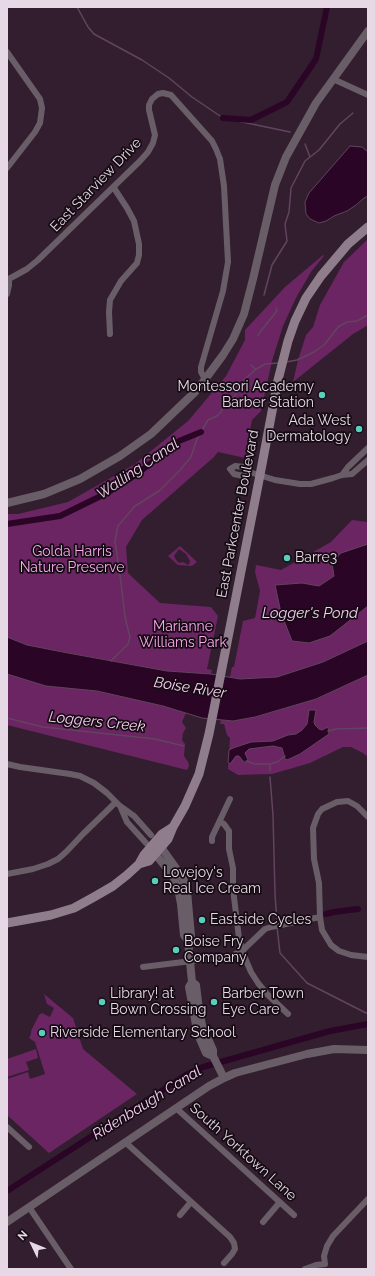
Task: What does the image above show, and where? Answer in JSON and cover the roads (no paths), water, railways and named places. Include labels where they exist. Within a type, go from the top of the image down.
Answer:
[{"type":"main road","name":"East Parkcenter Boulevard","points":[[7,923],[51,915],[74,908],[113,886],[139,864],[144,855],[162,834],[173,827],[185,806],[199,774],[209,734],[278,380],[287,344],[295,321],[306,298],[321,276],[348,244],[368,227]]},
{"type":"street","points":[[7,503],[44,494],[80,479],[120,456],[151,434],[195,392],[206,379],[233,339],[244,314],[275,185],[286,157],[311,112],[368,31]]},
{"type":"street","points":[[7,52],[10,61],[40,99],[42,114],[40,123],[35,132],[7,168]]},
{"type":"street","points":[[333,79],[368,95]]},
{"type":"street","name":"East Starview Drive","points":[[8,280],[27,269],[38,260],[114,188],[148,152],[155,135],[149,105],[152,99],[158,94],[168,93],[174,97],[208,136],[216,149],[220,159],[224,186],[229,256],[226,279],[201,367],[201,372],[206,379]]},
{"type":"street","points":[[110,334],[110,300],[121,281],[137,263],[139,255],[139,244],[134,221],[114,188]]},
{"type":"street","points":[[7,294],[9,285],[8,280]]},
{"type":"street","points":[[342,475],[348,467],[368,448]]},
{"type":"street","points":[[246,471],[275,480],[300,484],[322,482],[342,475],[352,474],[368,460]]},
{"type":"street","points":[[7,764],[80,776],[107,792],[118,804],[134,816],[173,876],[178,888],[184,935],[188,941],[192,982],[196,985],[202,1025],[213,1050],[213,1056],[224,1078]]},
{"type":"street","points":[[212,842],[212,837],[230,799]]},
{"type":"street","points":[[368,817],[357,806],[348,801],[337,802],[322,809],[318,814],[313,828],[314,859],[319,883],[322,930],[331,945],[339,951],[351,955],[368,957]]},
{"type":"street","points":[[118,804],[127,822],[153,845]]},
{"type":"street","points":[[7,874],[33,869],[58,860],[83,834],[118,804]]},
{"type":"street","points":[[220,822],[224,824],[229,831],[229,849],[233,868],[233,889],[239,938],[243,950],[251,972],[258,983],[288,1014]]},
{"type":"street","points":[[143,967],[232,956],[243,950],[260,933],[271,927],[320,917]]},
{"type":"street","points":[[7,1222],[210,1085],[236,1072],[307,1054],[334,1049],[368,1050]]},
{"type":"street","name":"South Yorktown Lane","points":[[176,1108],[294,1215]]},
{"type":"street","points":[[7,1127],[29,1147]]},
{"type":"street","points":[[124,1142],[230,1237],[234,1243],[234,1249],[232,1254],[224,1263]]},
{"type":"street","points":[[305,1269],[316,1265],[326,1266],[324,1256],[326,1246],[333,1236],[368,1199]]},
{"type":"street","points":[[180,1215],[191,1202]]},
{"type":"street","points":[[263,1222],[280,1202]]},
{"type":"street","points":[[30,1206],[72,1269]]},
{"type":"water","points":[[350,146],[362,147],[368,152],[368,196],[347,211],[326,221],[319,223],[310,219],[306,214],[305,202],[309,193]]},
{"type":"water","name":"Logger's Pond","points":[[368,544],[368,606],[330,636],[309,643],[292,641],[281,613],[275,585],[302,583],[319,586],[334,576],[332,563],[341,553]]},
{"type":"water","name":"Boise River","points":[[7,637],[27,645],[167,671],[211,674],[240,679],[277,677],[323,662],[368,641],[368,675],[316,699],[255,717],[233,721],[202,718],[163,706],[97,691],[46,686],[7,674]]},
{"type":"water","points":[[309,710],[316,710],[315,725],[322,730],[328,727],[329,734],[300,754],[287,760],[285,759],[282,748],[273,746],[249,749],[245,753],[248,760],[246,763],[239,756],[236,756],[230,764],[228,762],[229,750],[233,748],[251,742],[273,741],[288,735],[296,734],[307,724]]},
{"type":"waterway","points":[[77,7],[88,27],[94,34],[142,60],[223,118],[290,132]]},
{"type":"waterway","points":[[223,118],[251,120],[287,102],[316,59],[327,7]]},
{"type":"waterway","points":[[264,295],[272,265],[287,241],[285,224],[289,212],[291,188],[305,161],[319,150],[340,124],[353,113]]},
{"type":"waterway","points":[[305,144],[310,157]]},
{"type":"waterway","points":[[258,336],[277,311],[276,308]]},
{"type":"waterway","points":[[286,362],[297,360],[314,352],[325,344],[338,327],[347,322],[357,321],[368,315]]},
{"type":"waterway","points":[[111,661],[128,644],[130,637],[125,617],[115,541],[118,526],[135,506],[159,491],[180,470],[191,457],[197,439],[208,420],[217,416],[221,412],[224,405],[234,397],[245,379],[256,369],[265,364],[278,363]]},
{"type":"waterway","points":[[251,365],[255,369]]},
{"type":"waterway","name":"Walling Canal","points":[[7,524],[60,516],[107,493],[137,474],[179,441],[201,432]]},
{"type":"waterway","name":"Loggers Creek","points":[[7,718],[43,727],[155,739],[184,746]]},
{"type":"waterway","name":"Loggers Creek","points":[[328,731],[336,729],[368,728]]},
{"type":"waterway","name":"Loggers Creek","points":[[246,761],[255,764],[270,764],[277,762],[285,756]]},
{"type":"waterway","points":[[270,765],[270,771]]},
{"type":"waterway","points":[[270,777],[277,924]]},
{"type":"waterway","points":[[326,914],[358,909]]},
{"type":"waterway","points":[[277,927],[280,953],[307,983],[368,1013]]},
{"type":"waterway","name":"Ridenbaugh Canal","points":[[7,1191],[186,1075],[203,1067],[330,1031],[368,1024]]},
{"type":"place","name":"Montessori Academy Barber Station","points":[[322,395]]},
{"type":"place","name":"Ada West Dermatology","points":[[359,429]]},
{"type":"place","name":"Barre3","points":[[287,558]]},
{"type":"place","name":"Lovejoy's Real Ice Cream","points":[[155,881]]},
{"type":"place","name":"Eastside Cycles","points":[[202,920]]},
{"type":"place","name":"Boise Fry Company","points":[[176,950]]},
{"type":"place","name":"Library! at Bown Crossing","points":[[102,1002]]},
{"type":"place","name":"Barber Town Eye Care","points":[[214,1002]]},
{"type":"place","name":"Riverside Elementary School","points":[[42,1033]]},
{"type":"park label","name":"Golda Harris Nature Preserve","points":[[72,560]]},
{"type":"park label","name":"Marianne Williams Park","points":[[183,636]]}]
